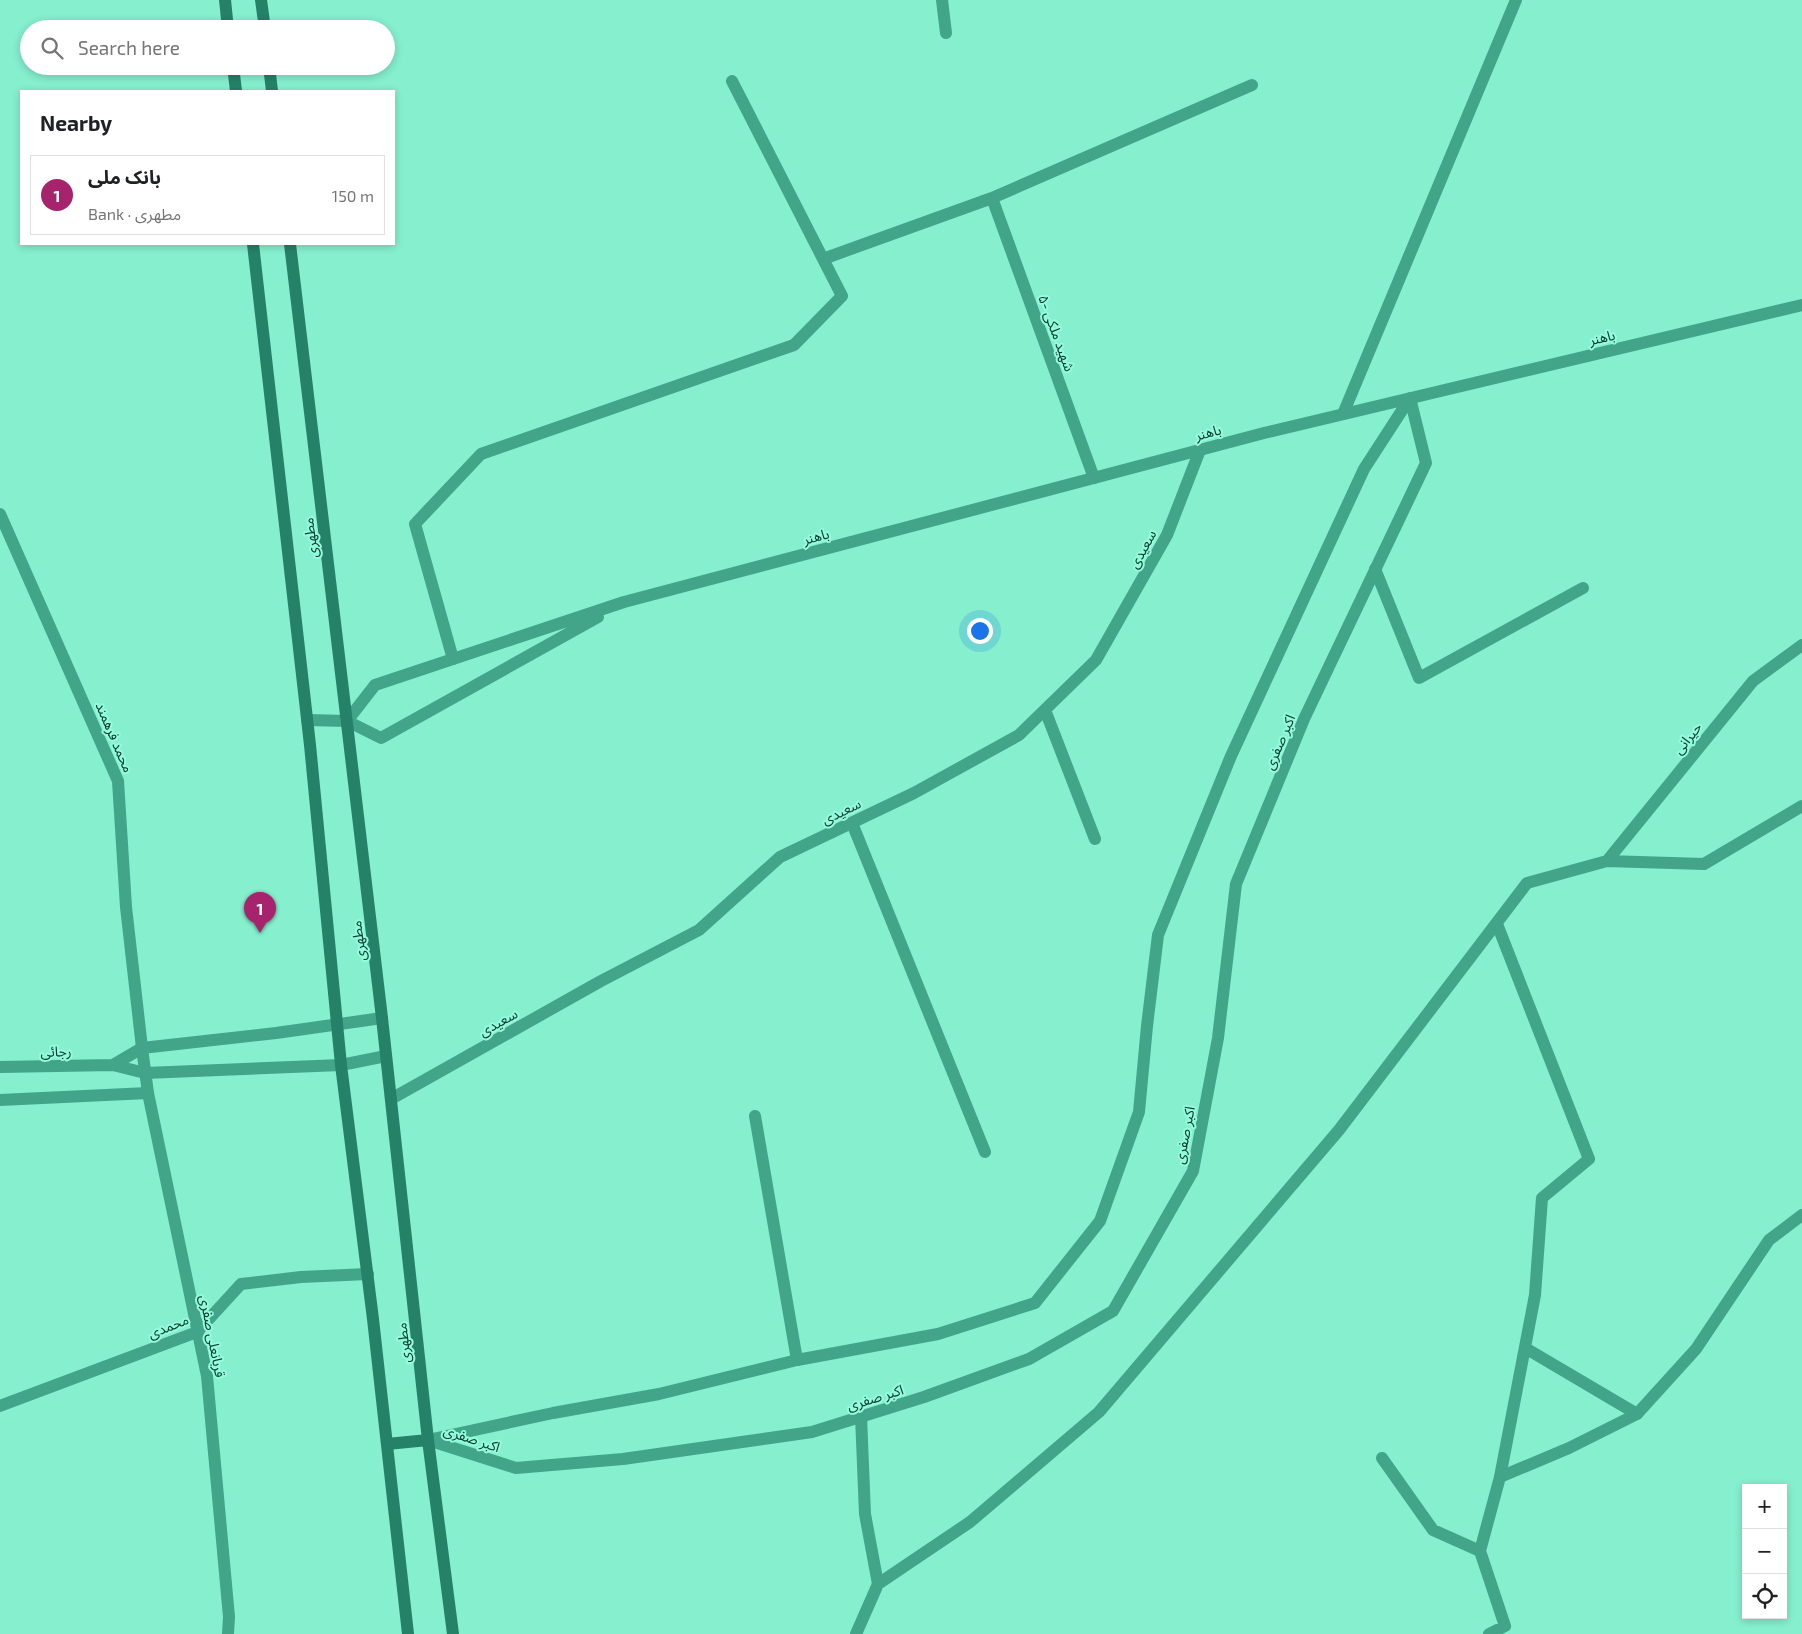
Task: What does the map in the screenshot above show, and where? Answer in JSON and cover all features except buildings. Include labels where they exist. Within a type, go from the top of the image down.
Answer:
[{"type":"main road","points":[[225,0],[227,20]]},
{"type":"main road","points":[[261,0],[264,20]]},
{"type":"main road","points":[[234,75],[236,90]]},
{"type":"main road","points":[[270,75],[272,90]]},
{"type":"main road","name":"مطهری","points":[[253,245],[307,720],[341,1065],[368,1274],[408,1634]]},
{"type":"main road","name":"مطهری","points":[[290,245],[382,1018],[428,1440],[453,1634]]},
{"type":"main road","points":[[387,1444],[428,1440]]},
{"type":"street","points":[[942,0],[946,34]]},
{"type":"street","points":[[1343,414],[1516,0]]},
{"type":"street","points":[[453,659],[415,524],[480,454],[794,345],[842,296],[732,81]]},
{"type":"street","points":[[823,258],[992,198],[1252,85]]},
{"type":"street","name":"۵- شهید ملکی","points":[[992,198],[1094,478]]},
{"type":"street","name":"باهنر","points":[[624,602],[1200,450],[1343,414],[1802,305]]},
{"type":"street","name":"اکبر صفری","points":[[428,1440],[516,1468],[623,1459],[812,1432],[924,1397],[1029,1359],[1113,1311],[1193,1171],[1218,1038],[1236,884],[1304,719],[1426,463],[1410,398]]},
{"type":"street","name":"اکبر صفری","points":[[428,1440],[553,1412],[659,1394],[797,1360],[938,1334],[1035,1303],[1100,1221],[1139,1112],[1158,935],[1230,756],[1364,469],[1410,398]]},
{"type":"street","name":"سعیدی","points":[[391,1100],[601,982],[699,930],[780,857],[914,793],[1020,735],[1096,660],[1167,534],[1200,450]]},
{"type":"street","name":"محمد فرهمند","points":[[0,514],[3,527],[118,781],[126,907],[142,1048]]},
{"type":"street","points":[[1375,569],[1419,678],[1583,588]]},
{"type":"street","points":[[347,721],[375,684],[624,602]]},
{"type":"street","points":[[307,720],[347,721],[381,738],[624,602]]},
{"type":"street","name":"حیرانی","points":[[1607,861],[1753,681],[1802,645]]},
{"type":"street","points":[[1045,710],[1095,839]]},
{"type":"street","points":[[856,1634],[878,1584],[970,1522],[1099,1412],[1339,1130],[1527,884],[1607,861],[1704,864],[1802,806]]},
{"type":"street","points":[[852,823],[985,1152]]},
{"type":"street","points":[[1489,1634],[1505,1626],[1480,1551],[1500,1477],[1535,1295],[1542,1198],[1589,1159],[1497,924]]},
{"type":"street","points":[[113,1065],[142,1048],[382,1018]]},
{"type":"street","name":"قربانعلی صفری","points":[[142,1048],[148,1093],[207,1376],[228,1634]]},
{"type":"street","points":[[113,1065],[145,1073],[341,1065],[386,1056]]},
{"type":"street","name":"رجائی","points":[[0,1067],[113,1065]]},
{"type":"street","points":[[0,1100],[148,1093]]},
{"type":"street","points":[[755,1116],[797,1360]]},
{"type":"street","points":[[1500,1477],[1569,1448],[1637,1414],[1696,1349],[1769,1240],[1802,1215]]},
{"type":"street","name":"محمدی","points":[[0,1406],[198,1332],[242,1284],[301,1276],[368,1274]]},
{"type":"street","points":[[1525,1348],[1637,1414]]},
{"type":"street","points":[[861,1416],[865,1514],[878,1584]]},
{"type":"street","points":[[1382,1458],[1433,1530],[1480,1551]]},
{"type":"place","name":"بانک ملی","points":[[260,933]]}]
